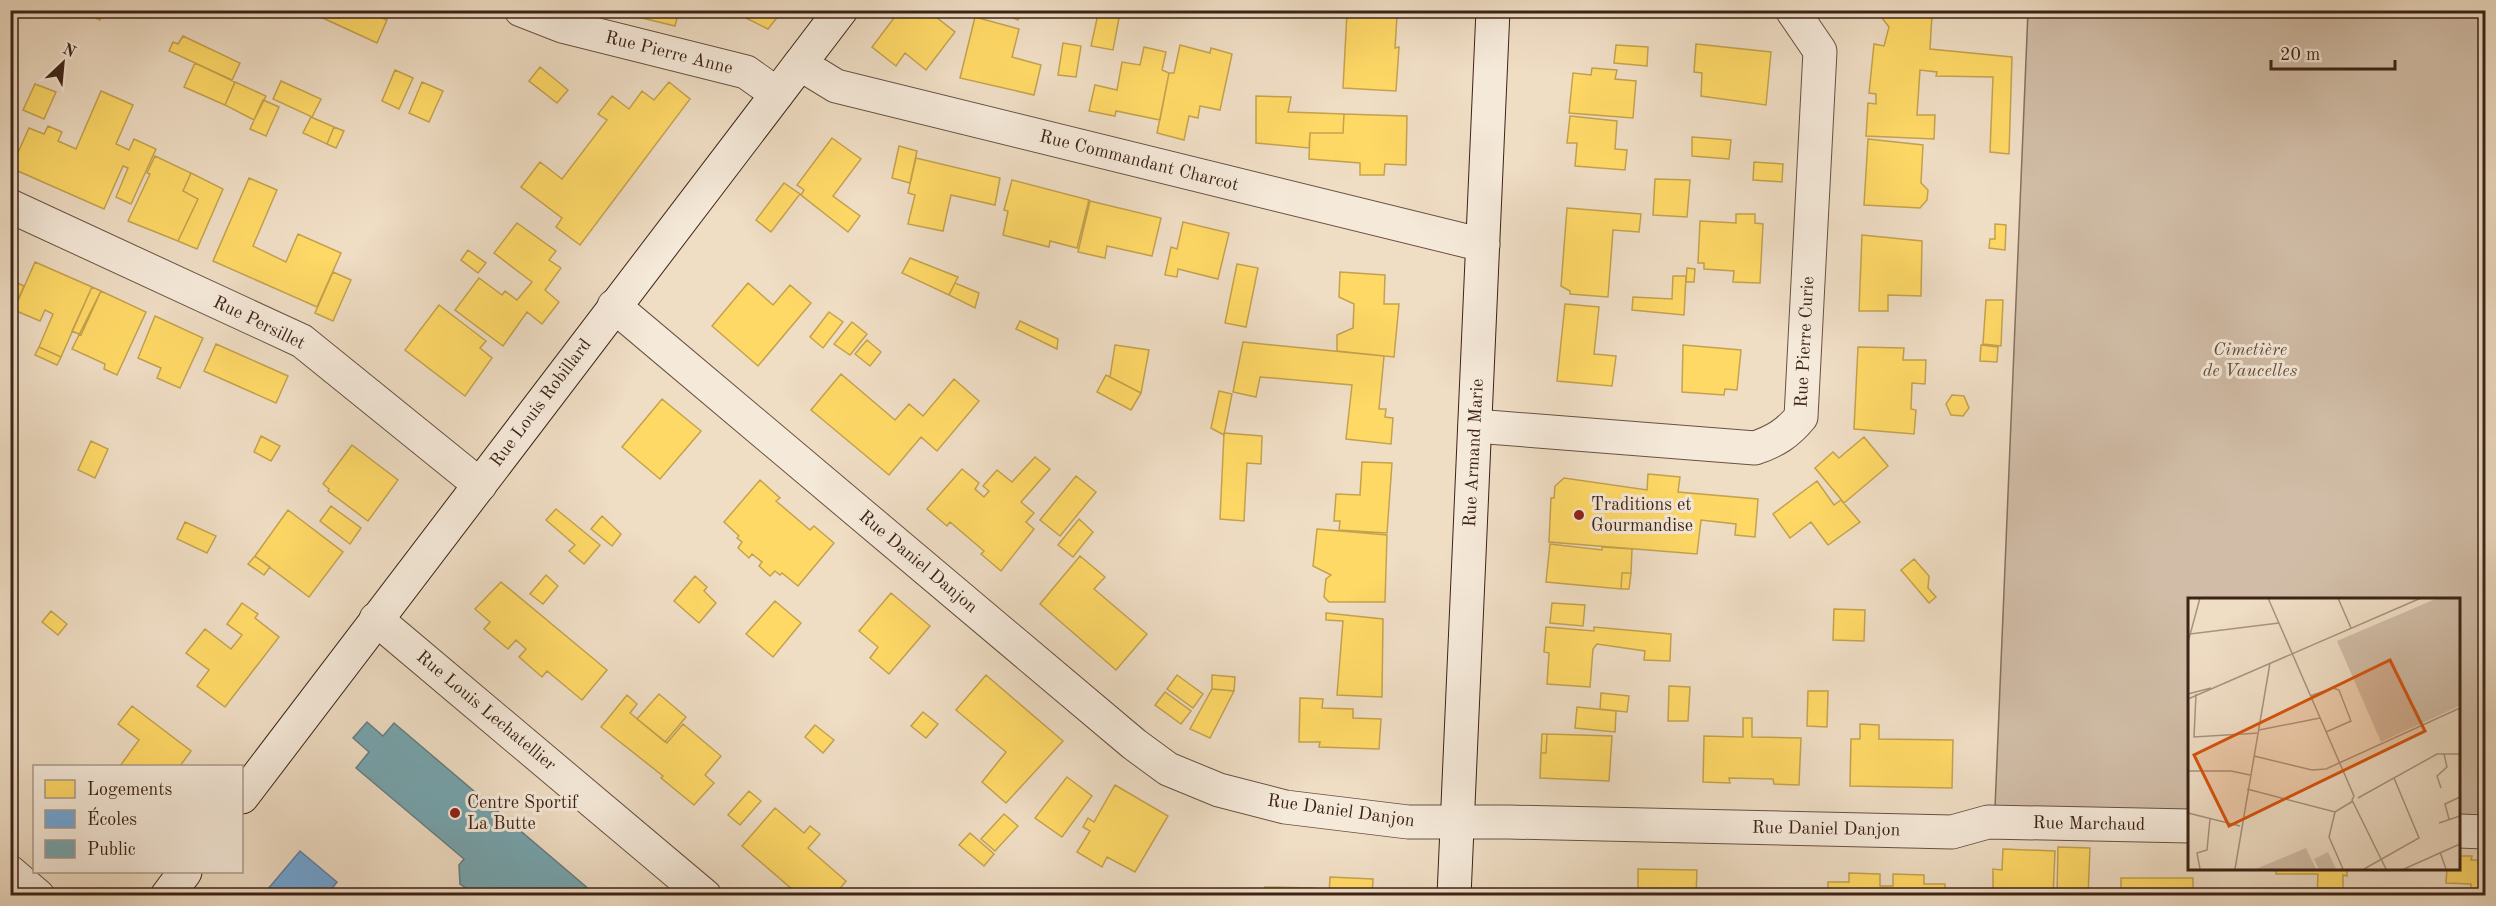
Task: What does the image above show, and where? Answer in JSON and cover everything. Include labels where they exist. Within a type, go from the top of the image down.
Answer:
[{"type":"street","name":"Rue Pierre Anne","points":[[521,10],[562,26],[746,72],[777,94]]},
{"type":"street","name":"Rue Louis Robillard","points":[[243,796],[841,10]]},
{"type":"street","name":"Rue Armand Marie","points":[[1454,896],[1493,10]]},
{"type":"street","name":"Rue Pierre Curie","points":[[1475,426],[1755,448],[1776,441],[1791,430],[1801,417],[1820,51],[1792,10]]},
{"type":"street","name":"Rue Commandant Charcot","points":[[800,64],[836,86],[1483,245]]},
{"type":"street","name":"Rue Persillet","points":[[10,206],[302,341],[480,485]]},
{"type":"street","name":"Rue Daniel Danjon","points":[[614,306],[1134,744],[1168,769],[1219,790],[1285,807],[1408,822],[1952,832],[1988,822]]},
{"type":"street","name":"Rue Louis Lechatellier","points":[[376,619],[705,896]]},
{"type":"street","name":"Rue Marchaud","points":[[1988,822],[2188,826]]},
{"type":"street","points":[[2460,831],[2486,832]]},
{"type":"street","points":[[10,872],[38,896]]},
{"type":"street","points":[[167,896],[184,873]]},
{"type":"green space","name":"Cimetière de Vaucelles","points":[[2028,11],[2485,11],[2485,817],[2460,817],[2460,598],[2188,598],[2188,811],[1995,808]]},
{"type":"building: Logements","points":[[79,10],[104,10],[100,20]]},
{"type":"building: Logements","points":[[313,10],[375,10],[373,14],[387,20],[377,43],[312,13]]},
{"type":"building: Logements","points":[[637,10],[679,10],[675,26],[634,16]]},
{"type":"building: Logements","points":[[730,10],[783,10],[768,29]]},
{"type":"building: Logements","points":[[900,10],[927,10],[955,32],[926,70],[905,53],[896,66],[872,47]]},
{"type":"building: Logements","points":[[994,10],[1022,10],[1018,20]]},
{"type":"building: Logements","points":[[1876,10],[1914,10],[1932,14],[1930,49],[2012,57],[2009,154],[1990,152],[1993,77],[1936,76],[1937,72],[1920,70],[1917,115],[1935,115],[1934,139],[1866,136],[1868,103],[1876,104],[1876,94],[1869,93],[1874,44],[1884,46],[1889,27]]},
{"type":"building: Logements","points":[[1347,13],[1397,16],[1395,48],[1399,47],[1396,91],[1343,88]]},
{"type":"building: Logements","points":[[1098,14],[1119,18],[1113,50],[1091,46]]},
{"type":"building: Logements","points":[[975,17],[1019,29],[1012,57],[1041,65],[1034,95],[960,78]]},
{"type":"building: Logements","points":[[183,36],[240,63],[232,80],[169,51],[173,42],[178,44]]},
{"type":"building: Logements","points":[[1063,43],[1081,46],[1076,77],[1058,75]]},
{"type":"building: Logements","points":[[1696,44],[1771,52],[1766,105],[1701,96],[1702,73],[1694,72]]},
{"type":"building: Logements","points":[[1180,45],[1210,53],[1211,48],[1232,54],[1220,110],[1200,106],[1198,118],[1189,116],[1184,140],[1157,133],[1169,73],[1174,73]]},
{"type":"building: Logements","points":[[1616,45],[1648,47],[1647,66],[1614,63]]},
{"type":"building: Logements","points":[[1144,47],[1166,52],[1162,70],[1169,73],[1160,120],[1116,111],[1115,116],[1089,111],[1095,85],[1117,90],[1122,62],[1140,65]]},
{"type":"building: Logements","points":[[195,63],[235,82],[225,105],[184,87]]},
{"type":"building: Logements","points":[[540,67],[568,90],[557,103],[529,81]]},
{"type":"building: Logements","points":[[1592,68],[1617,70],[1615,79],[1636,81],[1633,118],[1569,113],[1573,73],[1591,75]]},
{"type":"building: Logements","points":[[395,70],[413,78],[399,109],[382,101]]},
{"type":"building: Logements","points":[[281,81],[321,99],[312,117],[273,99]]},
{"type":"building: Logements","points":[[235,82],[266,96],[254,120],[225,105]]},
{"type":"building: Logements","points":[[422,82],[443,91],[429,122],[409,113]]},
{"type":"building: Logements","points":[[669,82],[690,99],[580,245],[556,227],[562,218],[521,187],[540,162],[562,179],[607,120],[598,114],[612,96],[629,109],[642,91],[654,100]]},
{"type":"building: Logements","points":[[35,84],[56,92],[44,119],[23,110]]},
{"type":"building: Logements","points":[[101,91],[133,105],[116,144],[129,150],[134,139],[156,149],[131,204],[116,197],[128,168],[123,166],[104,209],[11,168],[29,128],[44,134],[48,126],[62,132],[58,141],[76,149]]},
{"type":"building: Logements","points":[[1256,96],[1291,97],[1288,112],[1344,114],[1343,133],[1310,133],[1309,148],[1256,143]]},
{"type":"building: Logements","points":[[263,100],[279,107],[266,136],[250,129]]},
{"type":"building: Logements","points":[[1344,114],[1407,116],[1406,165],[1385,164],[1384,175],[1360,175],[1360,163],[1309,159],[1310,133],[1343,133]]},
{"type":"building: Logements","points":[[1570,116],[1617,121],[1615,149],[1627,150],[1625,170],[1575,166],[1577,143],[1567,143]]},
{"type":"building: Logements","points":[[311,117],[334,127],[327,144],[303,133]]},
{"type":"building: Logements","points":[[334,127],[344,131],[336,148],[327,144]]},
{"type":"building: Logements","points":[[1692,137],[1731,140],[1729,159],[1692,156]]},
{"type":"building: Logements","points":[[832,138],[861,159],[833,196],[860,216],[848,232],[801,195],[804,190],[797,185]]},
{"type":"building: Logements","points":[[1868,139],[1923,145],[1921,183],[1928,190],[1927,200],[1920,208],[1864,205]]},
{"type":"building: Logements","points":[[899,146],[917,151],[910,183],[892,178]]},
{"type":"building: Logements","points":[[155,156],[191,173],[183,191],[198,199],[178,241],[128,221],[150,174],[147,173]]},
{"type":"building: Logements","points":[[916,158],[1000,178],[995,205],[951,195],[943,231],[908,224],[915,195],[908,193]]},
{"type":"building: Logements","points":[[1754,162],[1783,164],[1782,182],[1753,180]]},
{"type":"building: Logements","points":[[191,173],[223,189],[197,249],[178,241],[198,199],[183,191]]},
{"type":"building: Logements","points":[[249,178],[277,190],[253,246],[286,262],[298,234],[341,253],[317,307],[213,261]]},
{"type":"building: Logements","points":[[1655,179],[1690,180],[1687,217],[1653,215]]},
{"type":"building: Logements","points":[[1012,180],[1089,200],[1077,248],[1050,241],[1049,247],[1003,235],[1008,211],[1004,210]]},
{"type":"building: Logements","points":[[784,183],[800,194],[771,232],[756,220]]},
{"type":"building: Logements","points":[[1090,201],[1161,218],[1152,256],[1107,246],[1105,258],[1078,252]]},
{"type":"building: Logements","points":[[1567,208],[1641,214],[1639,232],[1613,230],[1608,297],[1570,294],[1570,291],[1561,286]]},
{"type":"building: Logements","points":[[1736,214],[1755,214],[1755,223],[1763,224],[1760,283],[1733,282],[1734,271],[1704,269],[1704,263],[1698,263],[1700,221],[1736,223]]},
{"type":"building: Logements","points":[[1183,222],[1229,233],[1218,279],[1178,269],[1177,277],[1165,275],[1171,247],[1177,249]]},
{"type":"building: Logements","points":[[517,223],[556,251],[549,260],[561,268],[545,290],[559,302],[542,324],[527,312],[503,346],[455,310],[479,278],[502,295],[505,291],[517,300],[532,282],[494,253]]},
{"type":"building: Logements","points":[[1995,224],[2006,225],[2005,250],[1989,248],[1990,239],[1995,239]]},
{"type":"building: Logements","points":[[1862,235],[1922,241],[1921,296],[1888,295],[1888,311],[1859,311]]},
{"type":"building: Logements","points":[[468,250],[486,263],[478,273],[461,260]]},
{"type":"building: Logements","points":[[910,258],[958,277],[949,295],[902,273]]},
{"type":"building: Logements","points":[[35,262],[92,287],[61,357],[39,347],[53,314],[45,310],[40,321],[14,310]]},
{"type":"building: Logements","points":[[1237,264],[1258,268],[1246,327],[1225,323]]},
{"type":"building: Logements","points":[[1687,268],[1695,269],[1694,282],[1686,282]]},
{"type":"building: Logements","points":[[333,272],[351,280],[333,321],[315,313]]},
{"type":"building: Logements","points":[[1340,272],[1385,275],[1384,304],[1399,304],[1394,357],[1337,351],[1337,335],[1353,328],[1354,304],[1339,297]]},
{"type":"building: Logements","points":[[1673,276],[1686,276],[1684,315],[1632,310],[1633,297],[1672,299]]},
{"type":"building: Logements","points":[[10,280],[24,286],[10,317]]},
{"type":"building: Logements","points":[[748,283],[773,305],[790,285],[811,303],[758,366],[712,326]]},
{"type":"building: Logements","points":[[955,283],[979,293],[975,308],[949,295]]},
{"type":"building: Logements","points":[[92,287],[101,291],[81,335],[72,331]]},
{"type":"building: Logements","points":[[101,291],[146,312],[117,375],[104,369],[105,364],[72,349]]},
{"type":"building: Logements","points":[[1986,300],[2003,300],[2001,346],[1983,344]]},
{"type":"building: Logements","points":[[1565,304],[1599,307],[1594,354],[1616,356],[1612,386],[1557,381]]},
{"type":"building: Logements","points":[[439,305],[486,341],[480,348],[492,358],[465,396],[405,350]]},
{"type":"building: Logements","points":[[829,312],[843,322],[823,348],[810,337]]},
{"type":"building: Logements","points":[[155,316],[203,338],[180,388],[157,378],[161,368],[138,358]]},
{"type":"building: Logements","points":[[1020,321],[1058,339],[1057,349],[1016,329]]},
{"type":"building: Logements","points":[[852,322],[867,334],[850,355],[834,344]]},
{"type":"building: Logements","points":[[867,340],[881,352],[870,366],[855,354]]},
{"type":"building: Logements","points":[[1243,342],[1384,356],[1379,409],[1386,409],[1385,417],[1393,418],[1391,444],[1346,439],[1352,385],[1260,377],[1256,397],[1233,392]]},
{"type":"building: Logements","points":[[216,344],[288,376],[276,403],[204,371]]},
{"type":"building: Logements","points":[[1115,345],[1149,350],[1141,393],[1110,377]]},
{"type":"building: Logements","points":[[1683,345],[1741,350],[1737,390],[1725,389],[1724,395],[1682,392]]},
{"type":"building: Logements","points":[[1981,345],[1998,347],[1997,362],[1980,361]]},
{"type":"building: Logements","points":[[39,347],[61,357],[57,365],[35,355]]},
{"type":"building: Logements","points":[[1858,347],[1904,348],[1903,360],[1926,360],[1925,384],[1912,383],[1911,409],[1916,410],[1914,434],[1854,429]]},
{"type":"building: Logements","points":[[841,374],[895,420],[909,404],[923,416],[954,379],[979,401],[937,451],[921,437],[889,475],[811,410]]},
{"type":"building: Logements","points":[[1106,375],[1141,393],[1131,410],[1097,392]]},
{"type":"building: Logements","points":[[1219,391],[1232,394],[1224,435],[1211,428]]},
{"type":"building: Logements","points":[[1952,395],[1964,396],[1969,408],[1963,416],[1951,415],[1946,404]]},
{"type":"building: Logements","points":[[662,399],[701,431],[660,479],[622,447]]},
{"type":"building: Logements","points":[[1224,433],[1262,436],[1261,464],[1247,463],[1244,521],[1220,519]]},
{"type":"building: Logements","points":[[261,436],[280,446],[271,461],[254,452]]},
{"type":"building: Logements","points":[[1864,437],[1888,466],[1844,503],[1815,468],[1833,452],[1839,458]]},
{"type":"building: Logements","points":[[91,441],[108,449],[95,478],[78,470]]},
{"type":"building: Logements","points":[[352,445],[398,480],[368,521],[328,491],[329,489],[323,484]]},
{"type":"building: Logements","points":[[1035,457],[1050,469],[1021,502],[1034,513],[1026,522],[1034,529],[1001,571],[981,554],[984,551],[950,522],[947,526],[927,509],[962,469],[979,483],[975,489],[984,497],[989,491],[983,486],[997,470],[1012,482]]},
{"type":"building: Logements","points":[[1362,462],[1392,463],[1387,533],[1339,530],[1340,521],[1334,521],[1336,494],[1360,495]]},
{"type":"building: Logements","points":[[1648,474],[1680,477],[1678,492],[1758,499],[1755,537],[1735,535],[1736,524],[1701,520],[1697,554],[1549,542],[1551,498],[1554,498],[1555,486],[1564,478],[1647,490]]},
{"type":"building: Logements","points":[[1076,476],[1096,492],[1060,536],[1040,520]]},
{"type":"building: Logements","points":[[760,480],[780,498],[776,501],[810,530],[814,526],[834,543],[798,586],[782,573],[780,575],[775,571],[770,576],[759,566],[762,562],[752,554],[749,558],[738,548],[742,542],[737,538],[739,536],[724,522]]},
{"type":"building: Logements","points":[[1817,481],[1834,505],[1841,500],[1860,522],[1828,545],[1811,522],[1790,538],[1773,514]]},
{"type":"building: Logements","points":[[331,506],[361,528],[350,544],[320,521]]},
{"type":"building: Logements","points":[[556,509],[600,545],[584,564],[569,551],[575,545],[546,520]]},
{"type":"building: Logements","points":[[288,510],[343,552],[309,597],[255,556]]},
{"type":"building: Logements","points":[[602,516],[621,534],[612,546],[591,529]]},
{"type":"building: Logements","points":[[1079,519],[1093,532],[1073,557],[1058,545]]},
{"type":"building: Logements","points":[[185,522],[216,536],[207,553],[177,539]]},
{"type":"building: Logements","points":[[1317,529],[1387,535],[1385,602],[1329,602],[1324,597],[1326,579],[1331,575],[1313,566]]},
{"type":"building: Logements","points":[[1550,544],[1602,550],[1602,547],[1632,549],[1631,573],[1622,573],[1621,589],[1546,582]]},
{"type":"building: Logements","points":[[255,556],[270,567],[264,575],[248,564]]},
{"type":"building: Logements","points":[[1080,556],[1105,577],[1094,589],[1147,634],[1116,670],[1040,604]]},
{"type":"building: Logements","points":[[1914,559],[1929,576],[1928,588],[1936,597],[1929,603],[1901,570]]},
{"type":"building: Logements","points":[[1622,573],[1631,573],[1629,589],[1621,589]]},
{"type":"building: Logements","points":[[546,575],[558,586],[543,604],[530,594]]},
{"type":"building: Logements","points":[[695,576],[707,587],[704,591],[716,603],[699,623],[674,601]]},
{"type":"building: Logements","points":[[501,582],[607,670],[582,700],[547,671],[542,677],[519,657],[526,649],[516,640],[508,649],[484,629],[490,622],[475,609]]},
{"type":"building: Logements","points":[[891,593],[930,626],[889,674],[870,658],[878,647],[859,631]]},
{"type":"building: Logements","points":[[775,601],[801,623],[773,657],[746,634]]},
{"type":"building: Logements","points":[[242,603],[258,614],[255,618],[279,637],[225,707],[197,686],[209,670],[186,653],[205,629],[231,649],[242,635],[227,624]]},
{"type":"building: Logements","points":[[1552,603],[1585,605],[1583,626],[1550,623]]},
{"type":"building: Logements","points":[[1834,609],[1865,610],[1864,641],[1833,640]]},
{"type":"building: Logements","points":[[51,611],[67,624],[58,635],[42,622]]},
{"type":"building: Logements","points":[[1326,613],[1383,619],[1382,697],[1337,695],[1343,621],[1326,620]]},
{"type":"building: Logements","points":[[1546,627],[1594,631],[1594,627],[1671,634],[1670,661],[1644,660],[1645,651],[1597,644],[1593,649],[1590,687],[1547,684],[1549,653],[1544,652]]},
{"type":"building: Logements","points":[[986,675],[1063,741],[1006,803],[982,782],[1006,752],[956,710]]},
{"type":"building: Logements","points":[[1177,675],[1203,694],[1193,708],[1167,689]]},
{"type":"building: Logements","points":[[1212,675],[1235,677],[1234,691],[1212,689]]},
{"type":"building: Logements","points":[[1669,686],[1690,687],[1688,721],[1668,721]]},
{"type":"building: Logements","points":[[1212,689],[1234,691],[1210,738],[1190,729]]},
{"type":"building: Logements","points":[[1808,691],[1828,691],[1827,727],[1807,726]]},
{"type":"building: Logements","points":[[1165,692],[1191,711],[1181,724],[1155,705]]},
{"type":"building: Logements","points":[[1601,693],[1629,696],[1627,712],[1600,709]]},
{"type":"building: Logements","points":[[659,694],[686,717],[665,742],[637,719]]},
{"type":"building: Logements","points":[[627,695],[637,704],[630,713],[667,743],[683,724],[721,756],[705,775],[714,783],[694,805],[661,778],[663,776],[601,727]]},
{"type":"building: Logements","points":[[1300,698],[1323,699],[1322,708],[1353,709],[1353,718],[1381,719],[1379,749],[1319,747],[1320,742],[1299,742]]},
{"type":"building: Logements","points":[[132,706],[191,751],[181,765],[121,765],[139,740],[118,724]]},
{"type":"building: Logements","points":[[1577,707],[1616,711],[1615,732],[1575,728]]},
{"type":"building: Logements","points":[[923,712],[938,724],[926,738],[911,726]]},
{"type":"building: Logements","points":[[1743,718],[1752,718],[1752,737],[1801,738],[1799,785],[1774,784],[1773,779],[1729,778],[1730,783],[1703,782],[1704,736],[1743,737]]},
{"type":"building: Logements","points":[[1860,724],[1879,725],[1879,739],[1953,740],[1952,788],[1850,786],[1851,739],[1860,739]]},
{"type":"building: Logements","points":[[815,725],[834,740],[823,753],[805,737]]},
{"type":"building: Logements","points":[[1542,734],[1547,734],[1546,753],[1541,753]]},
{"type":"building: Logements","points":[[1547,734],[1612,736],[1609,781],[1540,778],[1541,753],[1546,753]]},
{"type":"building: Logements","points":[[1067,777],[1092,796],[1062,837],[1035,818]]},
{"type":"building: Logements","points":[[1115,785],[1168,816],[1135,872],[1107,857],[1102,867],[1077,852],[1090,831],[1083,827],[1088,818],[1094,822]]},
{"type":"building: Logements","points":[[749,791],[761,801],[740,825],[728,815]]},
{"type":"building: Logements","points":[[775,808],[804,833],[810,826],[820,834],[808,848],[846,881],[834,896],[800,896],[742,846]]},
{"type":"building: Logements","points":[[1004,814],[1018,826],[995,851],[981,839]]},
{"type":"building: Logements","points":[[970,833],[994,854],[984,866],[959,845]]},
{"type":"building: Logements","points":[[2058,847],[2090,848],[2088,896],[2057,896]]},
{"type":"building: Logements","points":[[2003,849],[2055,851],[2053,896],[1993,896],[1993,869],[2002,870]]},
{"type":"building: Logements","points":[[2460,856],[2472,856],[2471,860],[2486,860],[2486,896],[2470,896],[2471,884],[2446,883],[2447,870],[2460,870]]},
{"type":"building: Logements","points":[[1638,869],[1697,870],[1696,896],[1638,896]]},
{"type":"building: Logements","points":[[2276,870],[2347,870],[2347,876],[2343,875],[2343,889],[2347,889],[2347,896],[2317,896],[2318,874],[2276,874]]},
{"type":"building: Logements","points":[[1849,873],[1880,874],[1880,886],[1893,886],[1893,874],[1924,875],[1924,884],[1945,884],[1945,896],[1828,896],[1828,882],[1849,882]]},
{"type":"building: Logements","points":[[1330,877],[1373,879],[1372,896],[1329,896]]},
{"type":"building: Logements","points":[[2121,878],[2193,878],[2193,896],[2121,896]]},
{"type":"building: Logements","points":[[1265,887],[1314,888],[1314,896],[1265,896]]},
{"type":"building: Logements","points":[[2199,892],[2247,894],[2247,896],[2199,896]]},
{"type":"building: Écoles","points":[[300,851],[337,882],[326,896],[262,896]]},
{"type":"building: Public","name":"Centre Sportif La Butte","points":[[367,722],[383,736],[394,723],[597,896],[461,896],[467,889],[460,884],[459,865],[464,859],[356,768],[369,752],[353,738]]},
{"type":"place","name":"Traditions et Gourmandise","points":[[1579,515]]},
{"type":"place","name":"Centre Sportif La Butte","points":[[455,813]]}]
